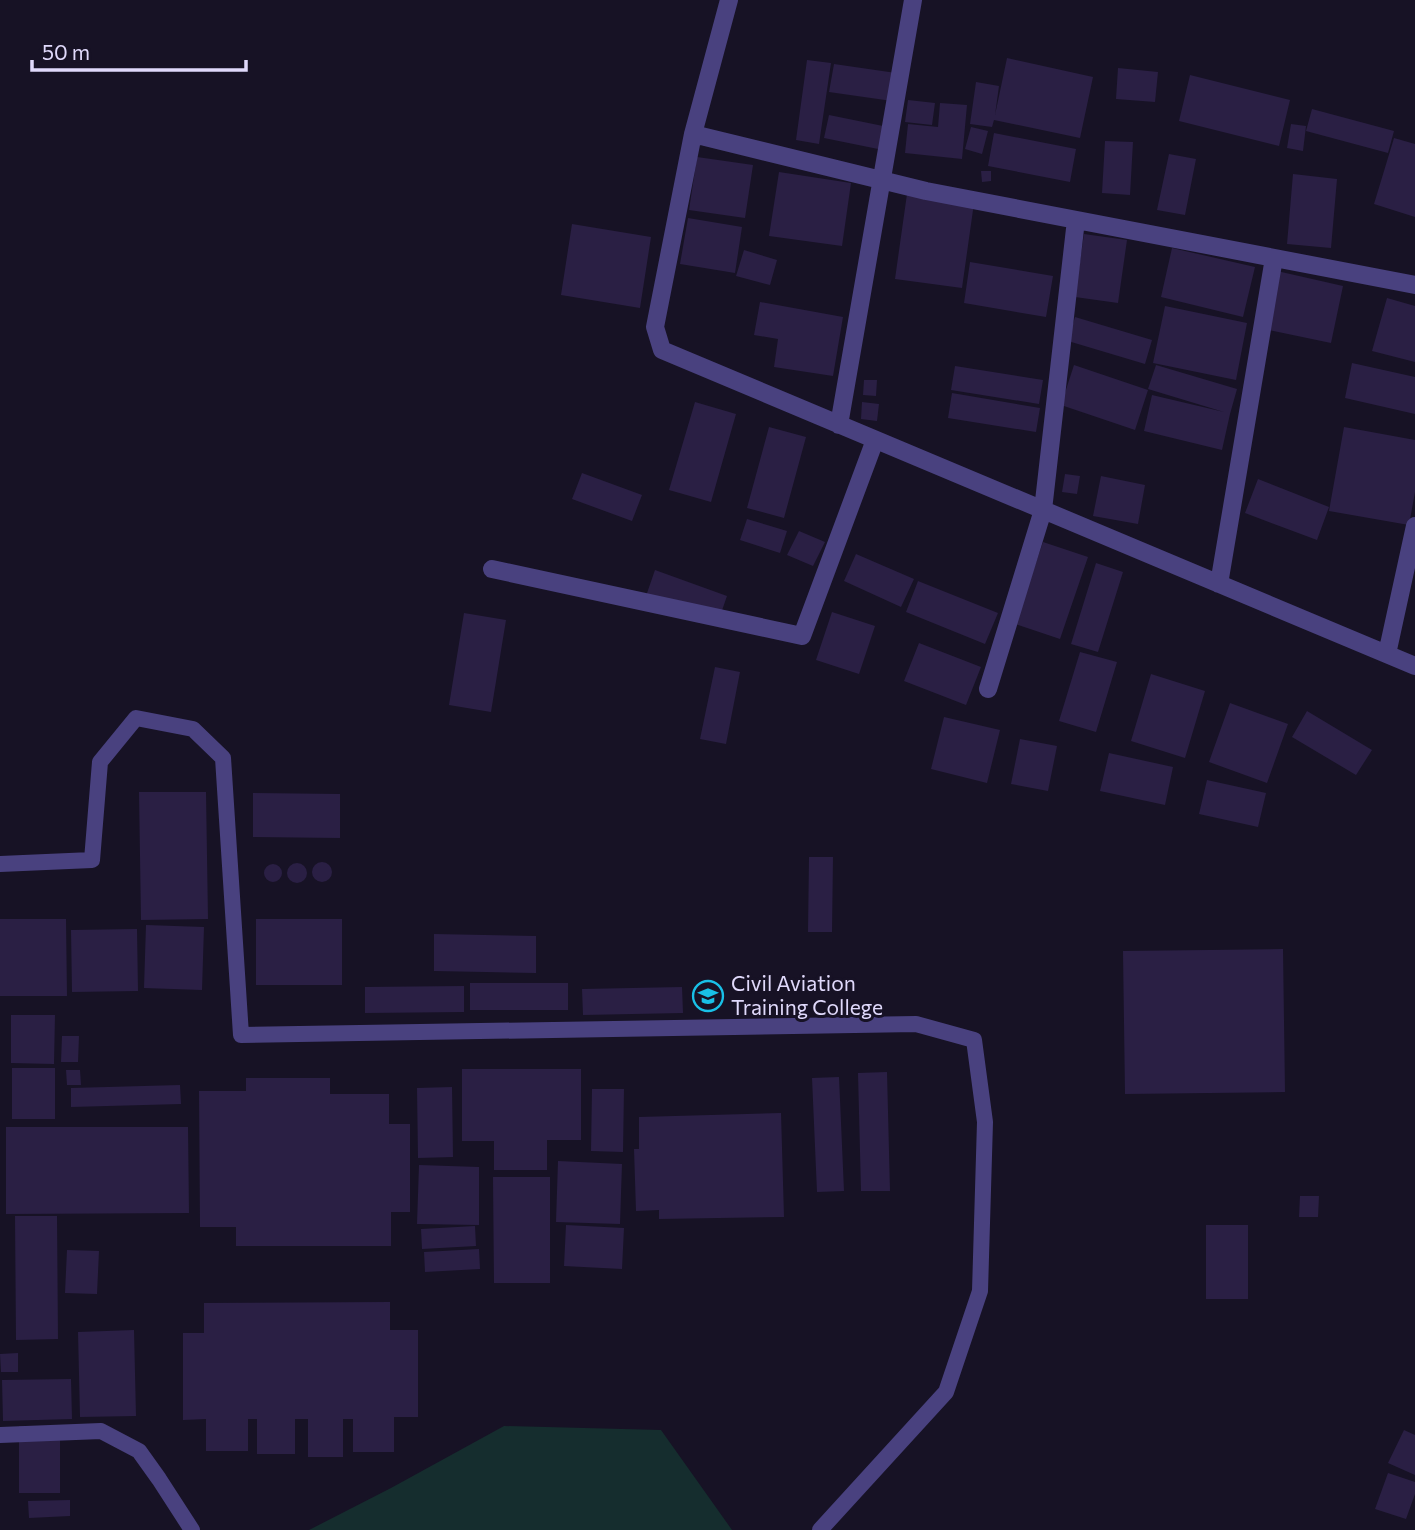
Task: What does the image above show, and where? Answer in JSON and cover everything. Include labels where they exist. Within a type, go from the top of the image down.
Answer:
[{"type":"street","points":[[729,0],[693,134],[655,327],[662,350],[1415,666]]},
{"type":"street","points":[[839,425],[913,0]]},
{"type":"street","points":[[693,134],[926,191],[1415,285]]},
{"type":"street","points":[[988,689],[1043,510],[1076,220]]},
{"type":"street","points":[[1219,584],[1274,258]]},
{"type":"street","points":[[492,569],[802,636],[875,440]]},
{"type":"street","points":[[1387,654],[1415,526]]},
{"type":"lane","points":[[0,864],[92,860],[100,762],[136,718],[193,729],[223,758],[241,1035],[916,1024],[974,1040],[985,1122],[980,1290],[946,1392],[820,1530]]},
{"type":"lane","points":[[0,1436],[101,1431],[139,1451],[192,1530]]},
{"type":"green space","points":[[504,1426],[661,1430],[732,1530],[309,1530]]},
{"type":"building","points":[[1007,58],[1093,77],[1080,138],[994,120],[992,127],[970,124],[976,82],[999,86],[995,115]]},
{"type":"building","points":[[807,60],[831,63],[819,144],[796,140]]},
{"type":"building","points":[[834,64],[896,73],[892,101],[829,92]]},
{"type":"building","points":[[1118,68],[1158,72],[1155,102],[1116,99]]},
{"type":"building","points":[[1190,75],[1290,100],[1279,146],[1179,121]]},
{"type":"building","points":[[908,100],[935,103],[932,125],[905,122]]},
{"type":"building","points":[[940,103],[967,105],[962,159],[905,153],[908,124],[938,127]]},
{"type":"building","points":[[1312,109],[1394,131],[1388,153],[1306,131]]},
{"type":"building","points":[[829,115],[888,127],[883,150],[824,138]]},
{"type":"building","points":[[1291,124],[1306,126],[1303,151],[1287,148]]},
{"type":"building","points":[[971,127],[988,131],[982,154],[965,149]]},
{"type":"building","points":[[994,133],[1076,149],[1070,182],[988,166]]},
{"type":"building","points":[[1394,138],[1415,144],[1415,217],[1374,204]]},
{"type":"building","points":[[1105,141],[1133,142],[1130,195],[1102,193]]},
{"type":"building","points":[[1169,154],[1196,159],[1185,215],[1157,210]]},
{"type":"building","points":[[697,157],[753,165],[745,218],[689,210]]},
{"type":"building","points":[[981,171],[991,171],[991,181],[982,182]]},
{"type":"building","points":[[779,172],[851,183],[842,246],[769,236]]},
{"type":"building","points":[[1293,174],[1337,179],[1331,248],[1287,244]]},
{"type":"building","points":[[907,194],[974,203],[962,288],[895,279]]},
{"type":"building","points":[[688,218],[742,227],[735,273],[680,264]]},
{"type":"building","points":[[572,224],[651,237],[640,308],[561,295]]},
{"type":"building","points":[[1084,234],[1127,240],[1118,303],[1075,297]]},
{"type":"building","points":[[1172,248],[1255,267],[1243,317],[1161,297]]},
{"type":"building","points":[[744,250],[777,260],[770,285],[736,276]]},
{"type":"building","points":[[970,262],[1053,276],[1046,317],[964,303]]},
{"type":"building","points":[[1277,271],[1343,286],[1331,343],[1264,329]]},
{"type":"building","points":[[1387,298],[1415,306],[1415,362],[1372,351]]},
{"type":"building","points":[[760,302],[843,317],[833,376],[774,367],[778,339],[754,335]]},
{"type":"building","points":[[1165,306],[1247,323],[1236,380],[1153,363]]},
{"type":"building","points":[[1075,317],[1152,340],[1145,364],[1068,341]]},
{"type":"building","points":[[1352,363],[1415,377],[1415,414],[1345,398]]},
{"type":"building","points":[[1074,365],[1148,390],[1135,430],[1061,405]]},
{"type":"building","points":[[1156,365],[1237,389],[1222,450],[1144,431],[1152,395],[1224,412],[1148,389]]},
{"type":"building","points":[[955,366],[1043,380],[1039,404],[951,390]]},
{"type":"building","points":[[864,380],[877,380],[876,396],[863,395]]},
{"type":"building","points":[[952,393],[1040,408],[1036,432],[948,418]]},
{"type":"building","points":[[695,402],[736,414],[711,502],[669,490]]},
{"type":"building","points":[[862,402],[879,404],[877,421],[861,419]]},
{"type":"building","points":[[769,427],[806,437],[784,518],[747,508]]},
{"type":"building","points":[[1344,427],[1415,440],[1415,492],[1409,525],[1329,511]]},
{"type":"building","points":[[582,473],[642,495],[632,521],[572,499]]},
{"type":"building","points":[[1065,474],[1080,476],[1077,494],[1062,492]]},
{"type":"building","points":[[1101,476],[1145,485],[1138,524],[1093,516]]},
{"type":"building","points":[[1258,479],[1329,507],[1317,540],[1245,513]]},
{"type":"building","points":[[747,519],[787,531],[780,553],[740,540]]},
{"type":"building","points":[[799,531],[825,542],[813,566],[787,555]]},
{"type":"building","points":[[1043,542],[1088,557],[1060,639],[1015,624]]},
{"type":"building","points":[[856,554],[914,579],[901,607],[844,581]]},
{"type":"building","points":[[1096,563],[1123,572],[1098,652],[1071,644]]},
{"type":"building","points":[[655,570],[727,596],[718,622],[646,596]]},
{"type":"building","points":[[918,581],[998,613],[985,644],[906,612]]},
{"type":"building","points":[[832,612],[875,626],[859,674],[816,660]]},
{"type":"building","points":[[464,613],[506,620],[491,712],[449,705]]},
{"type":"building","points":[[919,643],[981,667],[966,705],[904,681]]},
{"type":"building","points":[[1080,652],[1117,662],[1096,732],[1059,721]]},
{"type":"building","points":[[715,667],[740,672],[726,744],[700,739]]},
{"type":"building","points":[[1151,674],[1205,691],[1185,758],[1131,741]]},
{"type":"building","points":[[1230,703],[1288,724],[1267,783],[1209,762]]},
{"type":"building","points":[[1307,711],[1372,750],[1356,775],[1292,737]]},
{"type":"building","points":[[944,717],[1000,730],[987,783],[931,769]]},
{"type":"building","points":[[1020,739],[1057,746],[1048,791],[1011,784]]},
{"type":"building","points":[[1109,753],[1173,767],[1165,805],[1100,791]]},
{"type":"building","points":[[1207,780],[1266,793],[1258,827],[1199,814]]},
{"type":"building","points":[[139,792],[206,792],[208,919],[141,920]]},
{"type":"building","points":[[253,793],[340,794],[340,838],[253,837]]},
{"type":"building","points":[[809,857],[833,857],[832,932],[808,932]]},
{"type":"building","points":[[322,862],[329,865],[332,872],[329,879],[322,882],[315,879],[312,872],[315,865]]},
{"type":"building","points":[[297,863],[304,866],[307,873],[304,880],[297,883],[290,880],[287,873],[290,866]]},
{"type":"building","points":[[273,864],[279,867],[282,873],[279,879],[273,882],[267,879],[264,873],[267,867]]},
{"type":"building","points":[[0,919],[66,919],[67,996],[0,996]]},
{"type":"building","points":[[256,919],[342,919],[342,985],[256,985]]},
{"type":"building","points":[[146,925],[204,927],[202,990],[144,988]]},
{"type":"building","points":[[137,929],[138,991],[72,992],[71,930]]},
{"type":"building","points":[[434,934],[536,936],[536,973],[434,971]]},
{"type":"building","points":[[1283,949],[1285,1092],[1125,1094],[1123,951]]},
{"type":"building","points":[[470,983],[568,983],[568,1010],[470,1010]]},
{"type":"building","points":[[464,986],[464,1012],[365,1013],[365,987]]},
{"type":"building","points":[[682,987],[683,1013],[583,1015],[582,989]]},
{"type":"building","points":[[11,1015],[55,1015],[54,1064],[11,1063]]},
{"type":"building","points":[[62,1036],[79,1036],[78,1062],[61,1062]]},
{"type":"building","points":[[12,1068],[55,1068],[55,1119],[12,1119]]},
{"type":"building","points":[[462,1069],[581,1069],[581,1140],[547,1140],[547,1170],[494,1170],[494,1141],[462,1141]]},
{"type":"building","points":[[66,1070],[80,1070],[81,1085],[67,1085]]},
{"type":"building","points":[[887,1072],[890,1191],[861,1191],[858,1073]]},
{"type":"building","points":[[839,1077],[844,1191],[817,1192],[812,1078]]},
{"type":"building","points":[[246,1078],[330,1078],[330,1094],[389,1094],[389,1124],[410,1124],[410,1212],[391,1212],[391,1246],[236,1246],[236,1227],[200,1227],[199,1091],[246,1091]]},
{"type":"building","points":[[180,1085],[181,1104],[71,1107],[71,1088]]},
{"type":"building","points":[[452,1087],[453,1157],[418,1158],[417,1088]]},
{"type":"building","points":[[592,1089],[624,1089],[623,1152],[591,1151]]},
{"type":"building","points":[[781,1113],[784,1217],[659,1219],[659,1210],[636,1211],[634,1149],[639,1149],[639,1117]]},
{"type":"building","points":[[6,1127],[188,1127],[189,1213],[6,1214]]},
{"type":"building","points":[[558,1161],[622,1164],[620,1224],[556,1222]]},
{"type":"building","points":[[419,1165],[479,1167],[479,1225],[417,1224]]},
{"type":"building","points":[[493,1177],[550,1177],[550,1283],[494,1283]]},
{"type":"building","points":[[1300,1196],[1319,1196],[1318,1217],[1299,1217]]},
{"type":"building","points":[[15,1216],[57,1216],[58,1339],[16,1340]]},
{"type":"building","points":[[566,1225],[624,1228],[622,1269],[564,1266]]},
{"type":"building","points":[[1206,1225],[1248,1225],[1248,1299],[1206,1299]]},
{"type":"building","points":[[475,1226],[476,1246],[422,1249],[421,1229]]},
{"type":"building","points":[[479,1249],[480,1269],[425,1272],[424,1252]]},
{"type":"building","points":[[67,1250],[99,1251],[97,1294],[65,1293]]},
{"type":"building","points":[[390,1302],[390,1330],[418,1330],[418,1417],[394,1417],[394,1452],[353,1452],[353,1419],[343,1419],[343,1457],[308,1457],[308,1419],[295,1419],[295,1454],[257,1454],[257,1419],[248,1419],[248,1451],[206,1451],[206,1419],[183,1420],[183,1333],[204,1333],[204,1303]]},
{"type":"building","points":[[134,1330],[136,1416],[80,1417],[78,1332]]},
{"type":"building","points":[[18,1353],[18,1372],[1,1372],[0,1354]]},
{"type":"building","points":[[71,1379],[72,1419],[3,1421],[2,1380]]},
{"type":"building","points":[[19,1426],[60,1426],[60,1493],[19,1493]]},
{"type":"building","points":[[1404,1430],[1415,1435],[1415,1475],[1388,1463]]},
{"type":"building","points":[[1388,1473],[1415,1482],[1415,1494],[1406,1519],[1375,1509]]},
{"type":"building","points":[[70,1500],[70,1516],[29,1518],[28,1501]]},
{"type":"place","name":"Civil Aviation Training College","points":[[708,996]]}]
